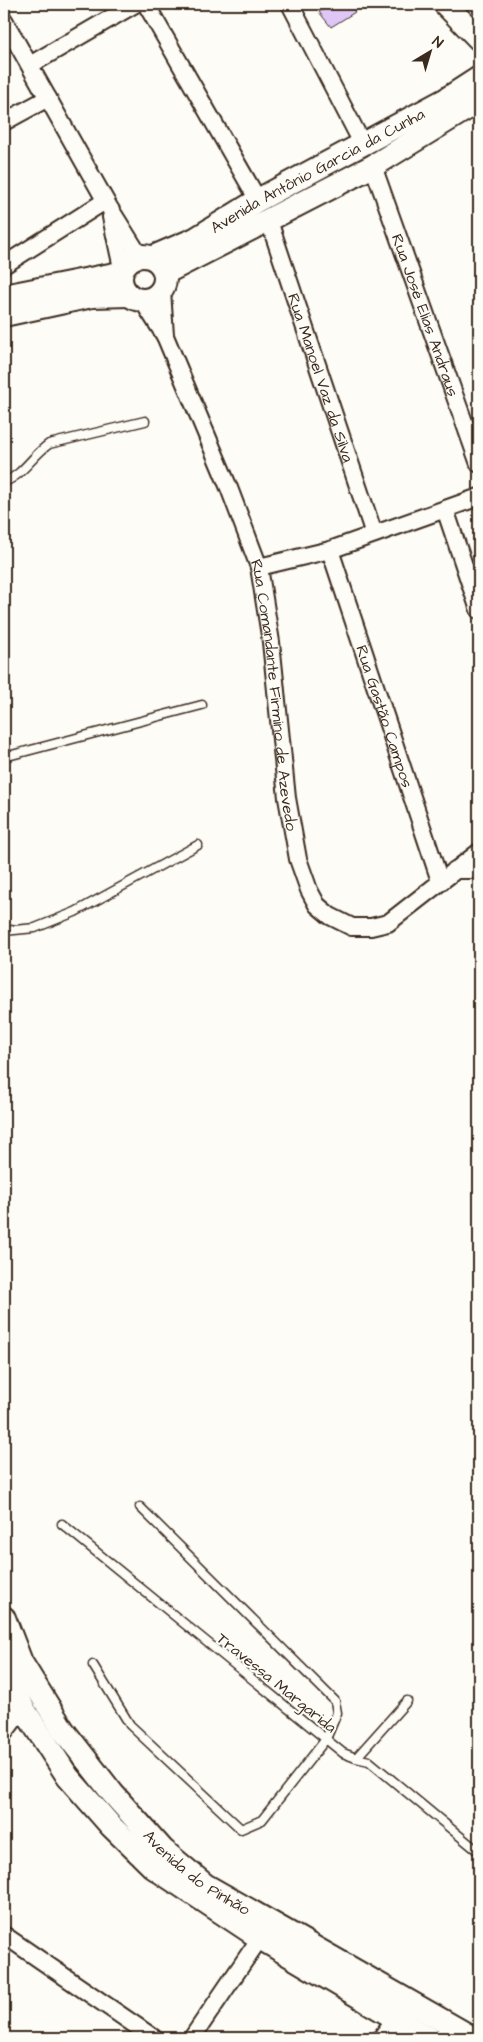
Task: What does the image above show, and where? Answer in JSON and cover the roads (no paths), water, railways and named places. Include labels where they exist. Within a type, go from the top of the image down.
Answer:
[{"type":"street","points":[[30,65],[135,4]]},
{"type":"street","points":[[146,4],[258,200]]},
{"type":"street","points":[[290,4],[362,143]]},
{"type":"street","points":[[445,4],[479,39]]},
{"type":"street","points":[[4,20],[144,269],[165,336]]},
{"type":"street","name":"Avenida Antônio Garcia da Cunha","points":[[144,269],[258,200],[445,100],[479,78]]},
{"type":"street","points":[[4,122],[48,98]]},
{"type":"street","name":"Avenida Antônio Garcia da Cunha","points":[[4,296],[144,269],[268,221],[373,166],[479,101]]},
{"type":"street","name":"Rua José Elias Andraus","points":[[373,166],[479,464]]},
{"type":"street","points":[[4,265],[107,204]]},
{"type":"street","points":[[4,314],[92,296],[153,298],[144,269],[107,204]]},
{"type":"street","name":"Rua Manoel Vaz da Silva","points":[[268,221],[374,534]]},
{"type":"street","points":[[144,269],[123,288],[135,298],[165,336]]},
{"type":"street","name":"Rua Comandante Firmino de Azevedo","points":[[165,336],[229,488],[259,567],[272,642],[287,798],[298,859],[309,890],[317,905],[330,916],[352,927],[371,927],[388,923],[479,852]]},
{"type":"street","points":[[259,567],[330,550],[479,497]]},
{"type":"street","points":[[445,510],[479,610]]},
{"type":"street","name":"Rua Gastão Campos","points":[[330,550],[440,881]]},
{"type":"street","points":[[455,870],[479,870]]},
{"type":"street","name":"Avenida do Pinhão","points":[[4,1618],[21,1662],[63,1730],[113,1794],[163,1850],[205,1885],[473,2038]]},
{"type":"street","points":[[4,1666],[23,1708],[68,1777],[111,1826],[153,1867],[260,1938],[429,2038]]},
{"type":"street","points":[[4,1733],[23,1708]]},
{"type":"street","points":[[4,1935],[154,2038]]},
{"type":"street","points":[[192,2038],[260,1938]]},
{"type":"street","points":[[381,2038],[395,2019]]},
{"type":"lane","points":[[4,482],[15,478],[37,452],[48,444],[145,421]]},
{"type":"lane","points":[[4,757],[202,705]]},
{"type":"lane","points":[[4,931],[35,928],[75,912],[198,845]]},
{"type":"lane","points":[[93,1665],[130,1726],[241,1829],[262,1820],[326,1739],[337,1713],[335,1701],[140,1507]]},
{"type":"lane","name":"Travessa Margarida","points":[[62,1524],[343,1753],[369,1761],[479,1852]]},
{"type":"lane","points":[[356,1758],[407,1701]]}]
